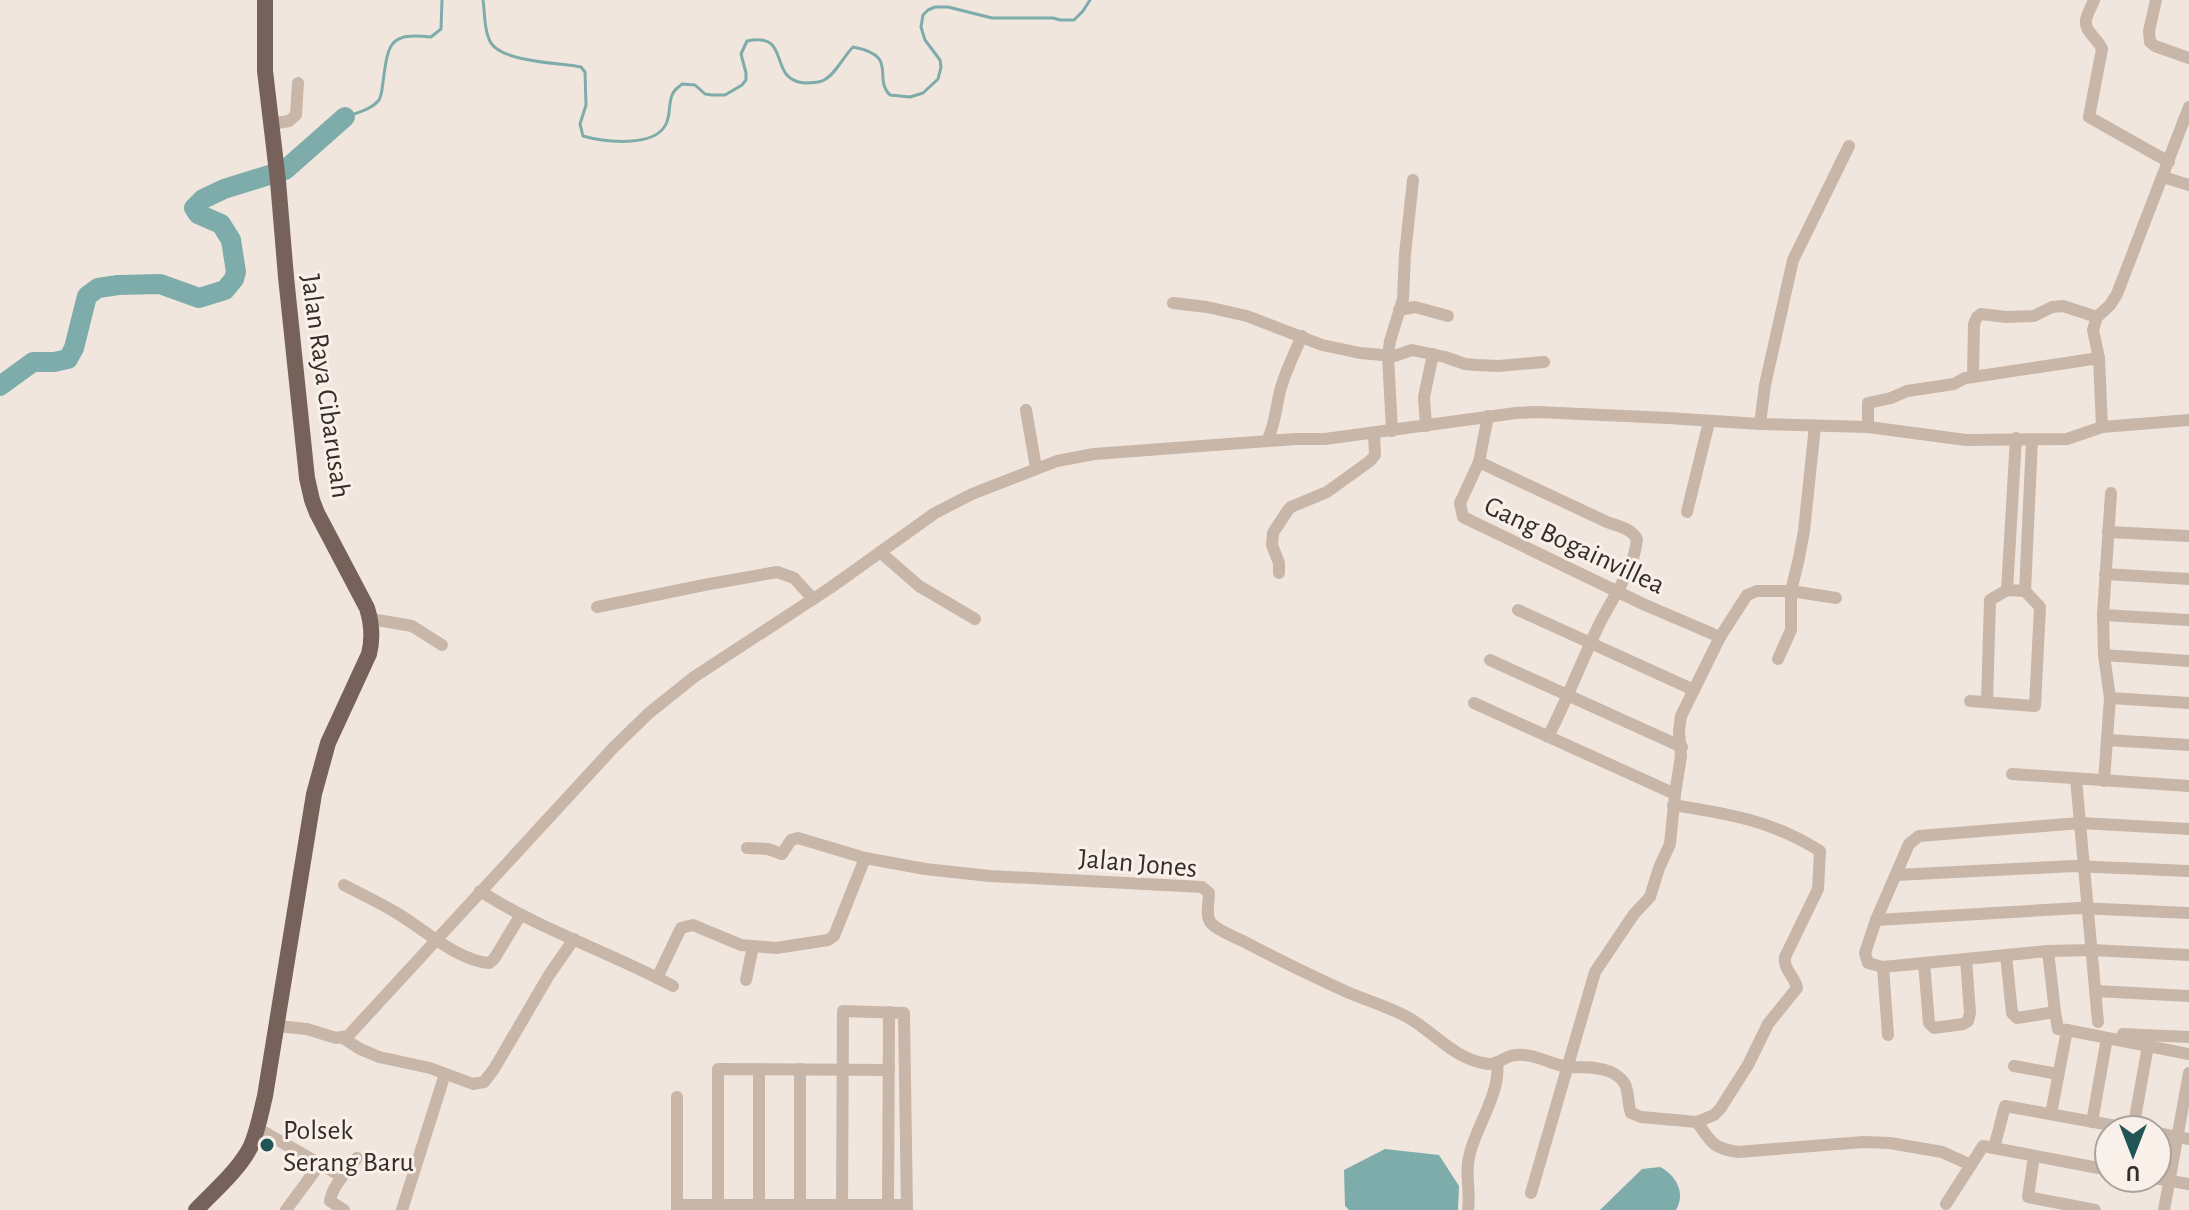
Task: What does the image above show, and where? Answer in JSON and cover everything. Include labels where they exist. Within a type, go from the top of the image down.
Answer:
[{"type":"main road","name":"Jalan Raya Cibarusah","points":[[265,0],[265,71],[309,487],[317,513],[371,619]]},
{"type":"main road","points":[[196,1210],[242,1159],[257,1128],[277,1026],[314,794],[328,743],[369,654],[371,619]]},
{"type":"street","points":[[2094,0],[2086,26],[2102,49],[2089,117],[2169,162]]},
{"type":"street","points":[[2156,0],[2149,31],[2150,42],[2189,58]]},
{"type":"street","points":[[271,124],[293,119],[298,108],[298,83]]},
{"type":"street","points":[[2102,427],[2099,358],[2093,330],[2097,317],[2117,294],[2189,107]]},
{"type":"street","points":[[1760,424],[1765,385],[1793,260],[1849,146]]},
{"type":"street","points":[[2163,177],[2189,185]]},
{"type":"street","points":[[1392,431],[1388,356],[1404,294],[1413,180]]},
{"type":"street","points":[[1173,303],[1247,316],[1322,345],[1353,352],[1388,356],[1412,350],[1465,364],[1499,366],[1544,362]]},
{"type":"street","points":[[1973,377],[1974,324],[1981,314],[2034,316],[2052,307],[2063,306],[2097,317]]},
{"type":"street","points":[[1399,310],[1415,307],[1448,316]]},
{"type":"street","points":[[1267,441],[1284,379],[1302,336]]},
{"type":"street","points":[[1426,426],[1424,397],[1433,354]]},
{"type":"street","points":[[1868,427],[1868,403],[1907,391],[1954,384],[1965,378],[2099,358]]},
{"type":"street","points":[[1026,410],[1036,468]]},
{"type":"street","points":[[277,1026],[307,1029],[336,1038],[348,1036],[614,747],[649,713],[694,677],[813,599],[935,513],[1057,461],[1094,454],[1325,439],[1537,412],[1868,427],[1966,440],[2067,439],[2102,427],[2189,420]]},
{"type":"street","name":"Gang Bogainvillea","points":[[1488,416],[1479,462],[1460,503],[1463,517],[1720,637]]},
{"type":"street","points":[[1687,512],[1709,422]]},
{"type":"street","points":[[1778,659],[1791,630],[1791,591],[1804,531],[1815,426]]},
{"type":"street","points":[[1279,573],[1279,563],[1272,545],[1279,521],[1291,507],[1327,492],[1370,461],[1375,455],[1374,433]]},
{"type":"street","points":[[2007,590],[2016,438]]},
{"type":"street","points":[[2025,591],[2032,440]]},
{"type":"street","points":[[1479,462],[1634,534],[1637,539],[1618,591],[1548,737]]},
{"type":"street","points":[[2104,781],[2110,698],[2103,615],[2111,493]]},
{"type":"street","points":[[2108,532],[2189,536]]},
{"type":"street","points":[[880,552],[919,586],[975,619]]},
{"type":"street","points":[[597,607],[777,572],[794,578],[813,599]]},
{"type":"street","points":[[2105,574],[2189,579]]},
{"type":"street","points":[[1970,701],[2035,706],[2040,607],[2025,591],[2007,590],[1990,600],[1987,702]]},
{"type":"street","points":[[1531,1193],[1595,972],[1634,914],[1653,893],[1659,868],[1670,844],[1682,747],[1679,724],[1720,637],[1747,595],[1757,591],[1791,591],[1836,598]]},
{"type":"street","points":[[1518,610],[1694,690]]},
{"type":"street","points":[[2103,615],[2189,620]]},
{"type":"street","points":[[371,619],[412,626],[442,645]]},
{"type":"street","points":[[2104,655],[2189,661]]},
{"type":"street","points":[[1490,660],[1682,747]]},
{"type":"street","points":[[2110,698],[2189,703]]},
{"type":"street","points":[[1474,703],[1674,800],[1755,820],[1820,851],[1818,889],[1785,957],[1784,963],[1797,988],[1768,1024],[1748,1065],[1720,1109],[1697,1122],[1711,1143],[1738,1152],[1863,1142],[1890,1143],[1942,1152],[1971,1165]]},
{"type":"street","points":[[2107,740],[2189,745]]},
{"type":"street","points":[[2012,774],[2189,786]]},
{"type":"street","points":[[2076,779],[2098,1022]]},
{"type":"street","points":[[2189,829],[2080,823],[1919,836],[1909,844],[1876,920],[1865,959],[1868,963],[1883,967],[2048,951],[2189,955]]},
{"type":"street","name":"Jalan Jones","points":[[747,848],[764,848],[782,854],[791,840],[798,838],[865,858],[925,869],[990,876],[1202,887],[1209,893],[1208,917],[1214,926],[1412,1020],[1457,1053],[1487,1064],[1518,1054],[1567,1067],[1601,1069],[1619,1077],[1627,1086],[1631,1113],[1641,1117],[1697,1122]]},
{"type":"street","points":[[657,978],[681,928],[687,925],[733,943],[753,946],[776,948],[828,940],[834,936],[865,858]]},
{"type":"street","points":[[1896,875],[2084,866],[2189,871]]},
{"type":"street","points":[[344,885],[468,957],[489,963],[520,916]]},
{"type":"street","points":[[480,891],[520,916],[673,986]]},
{"type":"street","points":[[1876,920],[2088,908],[2189,913]]},
{"type":"street","points":[[343,1038],[379,1057],[400,1060],[473,1084],[487,1080],[574,939]]},
{"type":"street","points":[[746,980],[753,946]]},
{"type":"street","points":[[2048,951],[2058,1029],[2189,1054]]},
{"type":"street","points":[[2006,955],[2012,1013],[2017,1018],[2055,1012]]},
{"type":"street","points":[[1924,963],[1929,1023],[1934,1028],[1968,1021],[1966,959]]},
{"type":"street","points":[[1883,967],[1888,1035]]},
{"type":"street","points":[[2095,991],[2189,996]]},
{"type":"street","points":[[677,1097],[677,1208],[842,1208],[888,1208],[907,1208],[904,1013],[843,1011],[842,1208]]},
{"type":"street","points":[[888,1208],[889,1012]]},
{"type":"street","points":[[2051,1114],[2067,1030]]},
{"type":"street","points":[[2122,1041],[2123,1034],[2189,1037]]},
{"type":"street","points":[[1994,1148],[2005,1106],[2092,1122],[2107,1038]]},
{"type":"street","points":[[2138,1114],[2148,1046]]},
{"type":"street","points":[[1468,1210],[1468,1158],[1496,1086],[1499,1073],[1497,1063]]},
{"type":"street","points":[[2014,1066],[2058,1074]]},
{"type":"street","points":[[718,1208],[718,1069],[889,1070]]},
{"type":"street","points":[[759,1069],[759,1208]]},
{"type":"street","points":[[800,1069],[800,1208]]},
{"type":"street","points":[[2173,1169],[2183,1138],[2189,1073]]},
{"type":"street","points":[[402,1210],[445,1074]]},
{"type":"street","points":[[257,1128],[341,1176]]},
{"type":"street","points":[[1946,1204],[1983,1146],[2093,1167]]},
{"type":"street","points":[[2034,1156],[2028,1197],[2095,1210]]},
{"type":"street","points":[[344,1210],[329,1200],[341,1176],[357,1158]]},
{"type":"street","points":[[286,1210],[320,1164]]},
{"type":"water","points":[[1385,1149],[1439,1155],[1459,1186],[1458,1210],[1349,1210],[1345,1206],[1344,1170]]},
{"type":"water","points":[[1660,1167],[1678,1185],[1680,1197],[1676,1210],[1600,1210],[1642,1169]]},
{"type":"waterway","points":[[345,117],[368,109],[379,100],[393,43],[406,37],[431,37],[441,29],[442,0]]},
{"type":"waterway","points":[[483,0],[487,33],[497,49],[530,60],[581,67],[585,72],[586,105],[580,124],[583,136],[628,141],[660,132],[668,120],[671,96],[682,84],[695,85],[705,94],[712,95],[725,95],[742,85],[746,73],[741,54],[747,41],[770,43],[786,74],[793,80],[805,83],[828,78],[853,47],[867,51],[881,61],[883,81],[890,95],[910,97],[923,93],[938,79],[941,67],[921,27],[923,15],[928,10],[948,7],[992,18],[1074,20],[1090,0]]},
{"type":"waterway","points":[[0,386],[33,362],[68,359],[74,348],[87,296],[98,288],[160,284],[199,298],[225,290],[236,272],[231,240],[221,224],[198,214],[194,208],[203,199],[224,189],[285,170],[345,117]]},
{"type":"place","name":"Polsek Serang Baru","points":[[267,1145]]}]
